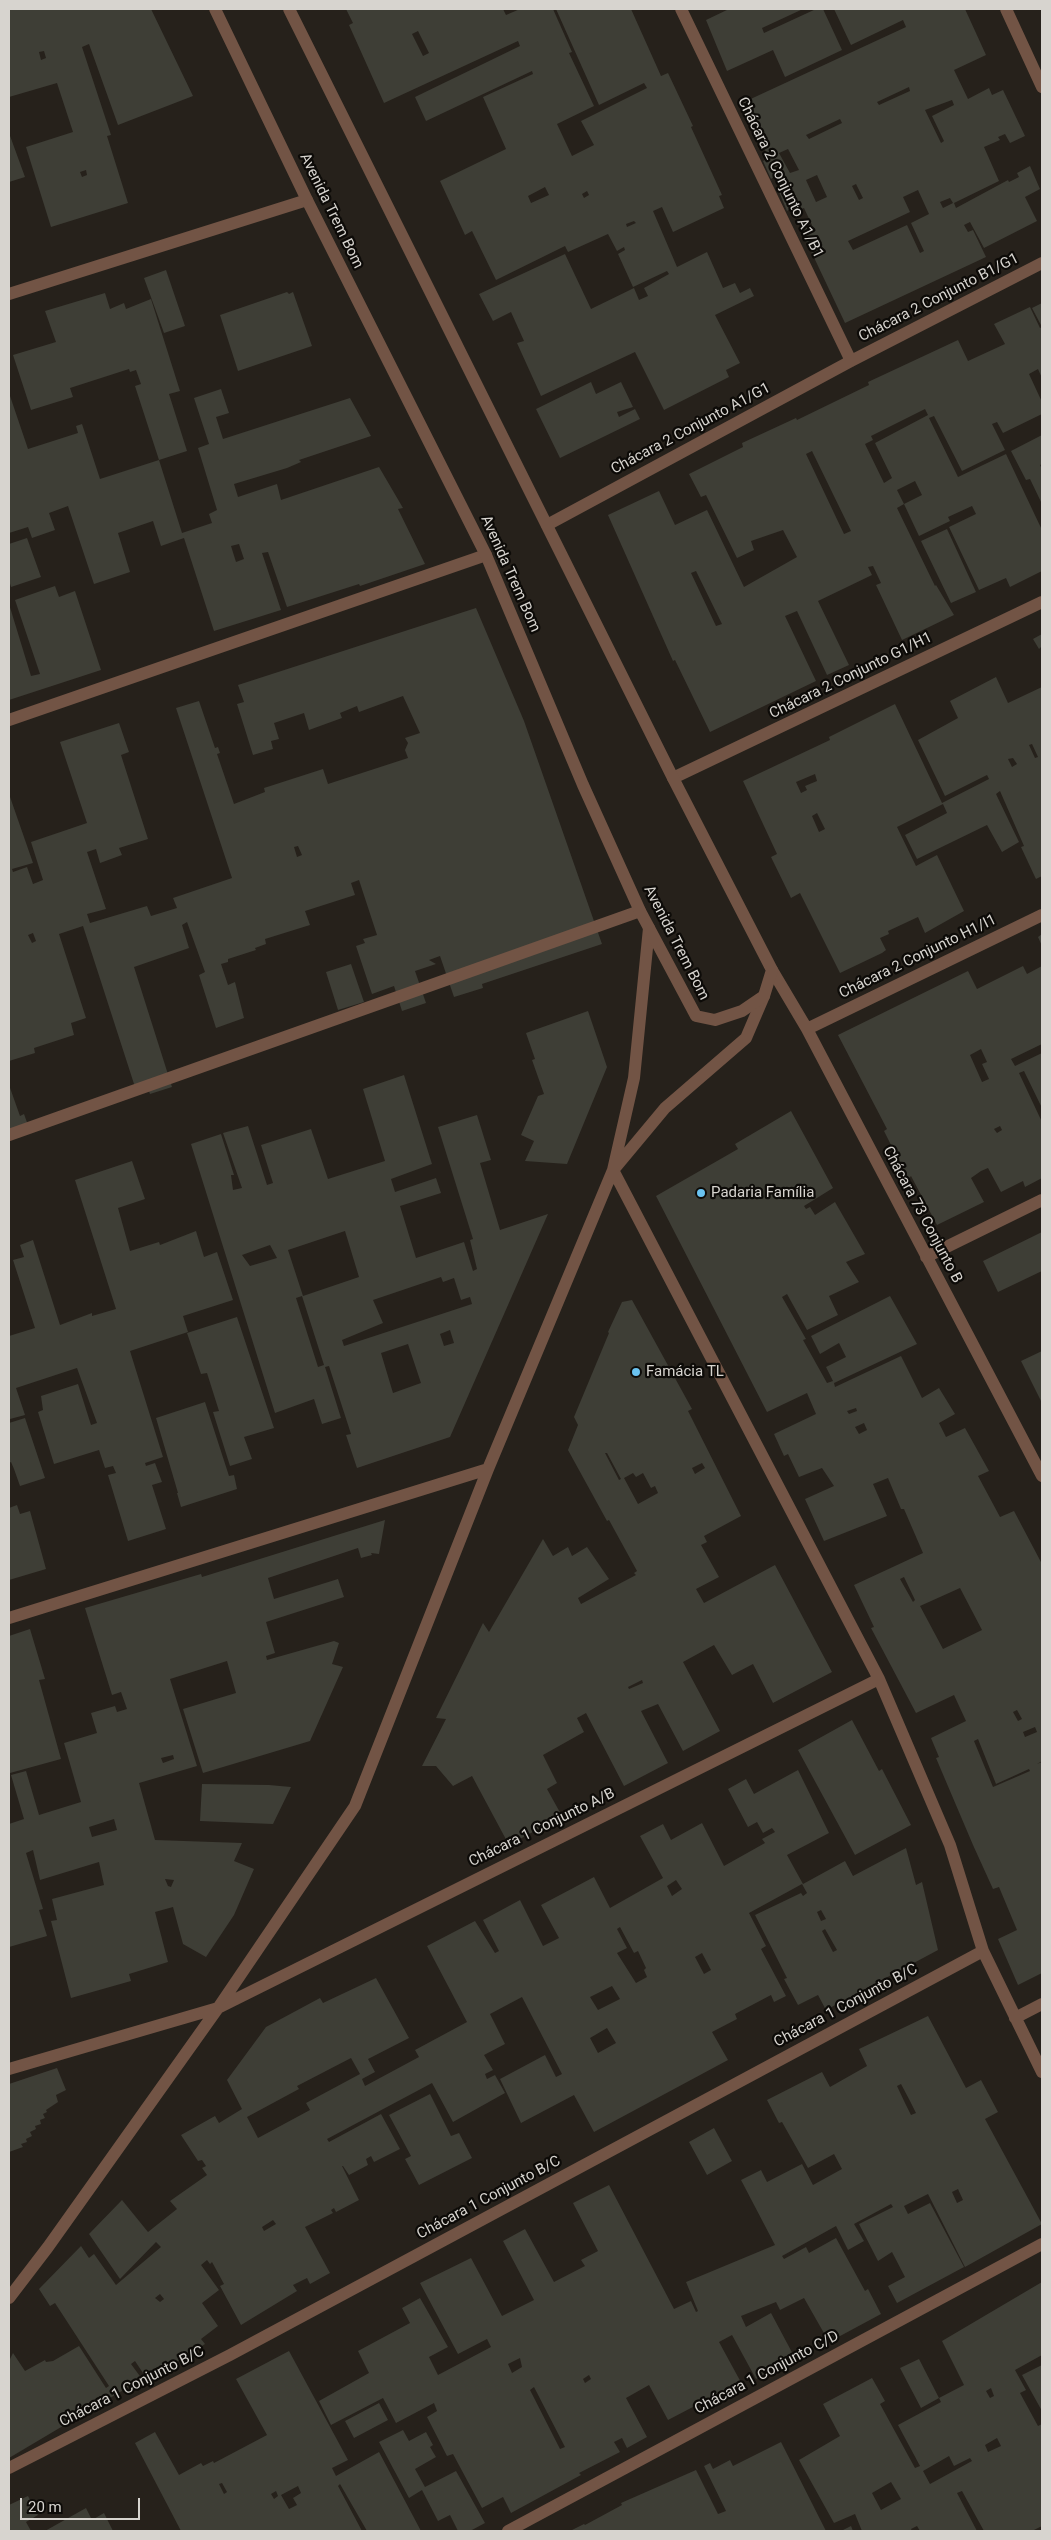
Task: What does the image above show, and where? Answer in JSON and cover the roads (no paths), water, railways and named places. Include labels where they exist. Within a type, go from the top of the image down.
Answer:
[{"type":"street","name":"Avenida Trem Bom","points":[[215,9],[307,200],[486,555],[583,785],[640,911],[696,1016],[716,1020],[742,1011],[764,996]]},
{"type":"street","points":[[289,9],[673,778],[772,970],[764,996],[746,1038],[665,1108],[613,1170]]},
{"type":"street","name":"Chácara 2 Conjunto A1/B1","points":[[681,9],[851,361]]},
{"type":"street","points":[[1006,9],[1042,88]]},
{"type":"street","points":[[9,294],[307,200]]},
{"type":"street","name":"Chácara 2 Conjunto B1/G1","points":[[851,361],[1042,264]]},
{"type":"street","name":"Chácara 2 Conjunto A1/G1","points":[[547,525],[851,361]]},
{"type":"street","points":[[9,720],[486,555]]},
{"type":"street","name":"Chácara 2 Conjunto G1/H1","points":[[673,778],[1042,602]]},
{"type":"street","points":[[9,1135],[640,911]]},
{"type":"street","name":"Chácara 2 Conjunto H1/I1","points":[[807,1029],[1042,915]]},
{"type":"street","points":[[9,2298],[48,2247],[218,2008],[355,1806],[488,1469],[613,1170],[634,1078],[649,928]]},
{"type":"street","name":"Chácara 73 Conjunto B","points":[[772,970],[807,1029],[1042,1476]]},
{"type":"street","points":[[613,1170],[879,1678],[950,1845],[983,1951],[1014,2018],[1042,2072]]},
{"type":"street","points":[[926,1257],[1042,1200]]},
{"type":"street","points":[[9,1618],[488,1469]]},
{"type":"street","name":"Chácara 1 Conjunto A/B","points":[[9,2069],[218,2008],[879,1678]]},
{"type":"street","name":"Chácara 1 Conjunto B/C","points":[[9,2468],[238,2351],[983,1951]]},
{"type":"street","points":[[1014,2018],[1042,2004]]},
{"type":"street","name":"Chácara 1 Conjunto C/D","points":[[508,2531],[1042,2244]]},
{"type":"place","name":"Padaria Família","points":[[701,1193]]},
{"type":"place","name":"Famácia TL","points":[[636,1372]]}]
